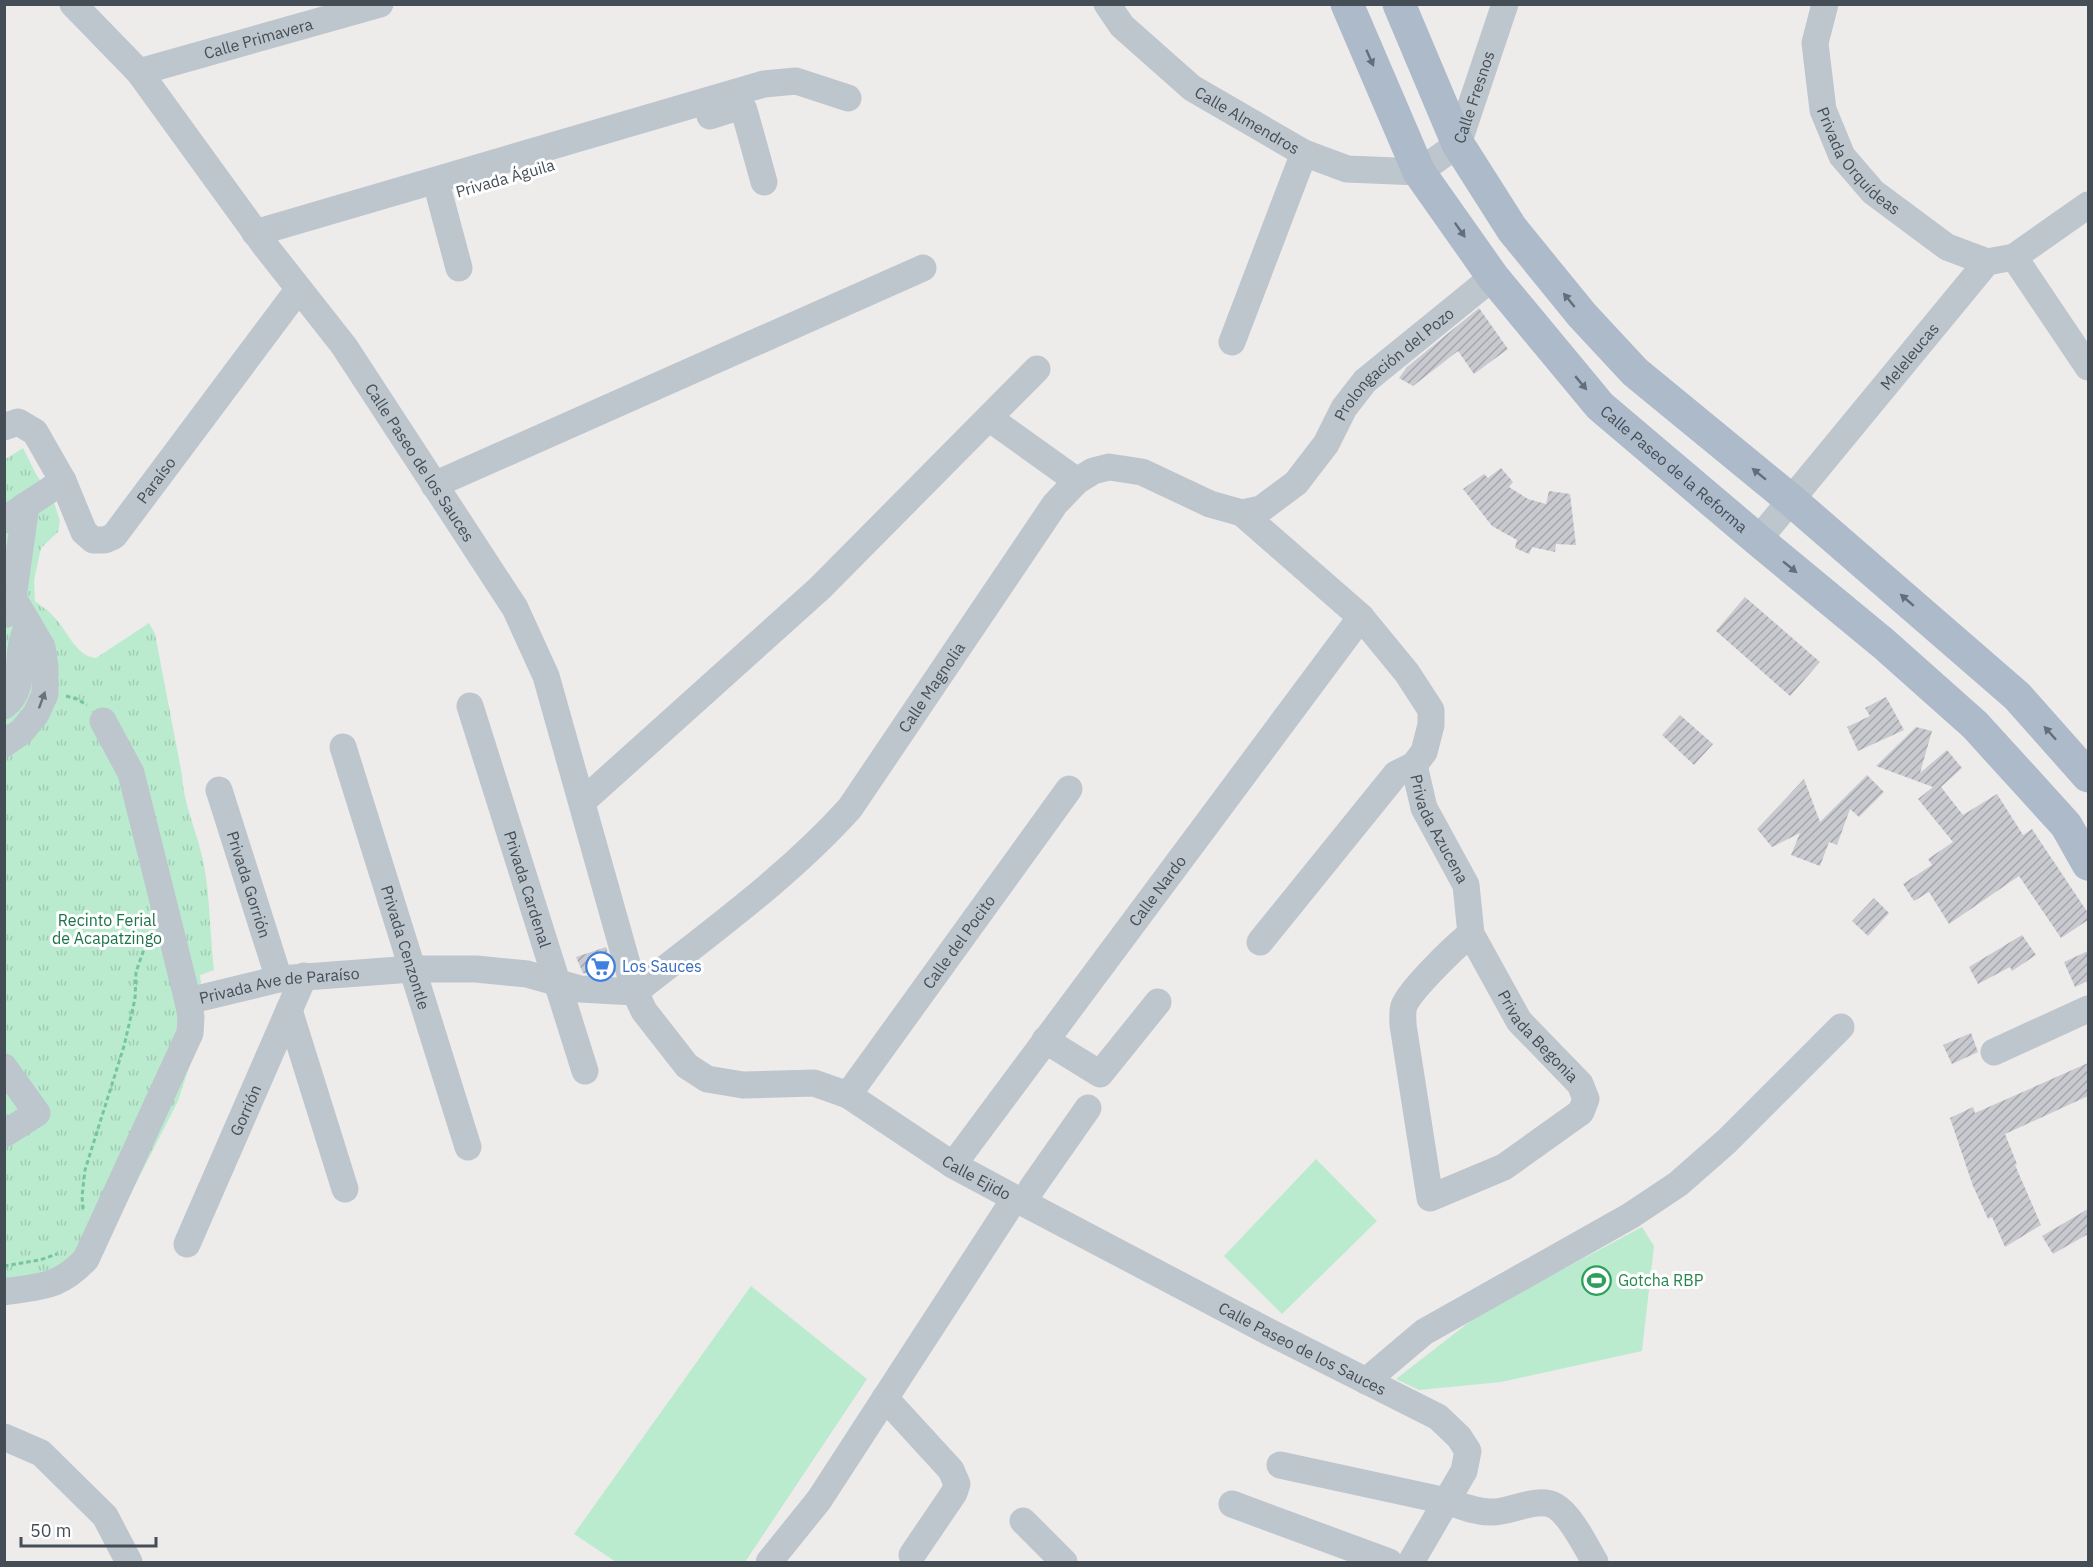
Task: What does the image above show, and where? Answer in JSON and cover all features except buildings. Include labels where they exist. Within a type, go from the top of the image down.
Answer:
[{"type":"main road","name":"Calle Paseo de la Reforma","points":[[1347,4],[1419,172],[1493,277],[1599,406],[1884,644],[1976,725],[2066,825],[2088,864]]},
{"type":"main road","points":[[1399,4],[1458,144],[1512,229],[1582,315],[1635,372],[1791,500],[2017,696],[2088,776]]},
{"type":"street","name":"Calle Paseo de los Sauces","points":[[73,4],[139,72],[298,290],[344,345],[520,618],[546,676],[635,992]]},
{"type":"street","name":"Calle Primavera","points":[[139,72],[380,4]]},
{"type":"street","name":"Calle Almendros","points":[[1107,4],[1122,26],[1192,88],[1304,153],[1347,169],[1419,172]]},
{"type":"street","name":"Calle Fresnos","points":[[1419,172],[1458,144],[1505,4]]},
{"type":"street","name":"Privada Orquídeas","points":[[1825,4],[1815,43],[1823,110],[1842,156],[1873,192],[1947,247],[1988,262]]},
{"type":"street","points":[[261,240],[764,84],[796,81],[848,98]]},
{"type":"street","name":"Privada Águila","points":[[261,240],[440,196],[732,109],[744,110],[764,182]]},
{"type":"street","points":[[1232,342],[1304,153]]},
{"type":"street","points":[[440,196],[459,268]]},
{"type":"street","points":[[1988,262],[2014,257],[2088,205]]},
{"type":"street","points":[[2014,257],[2088,367]]},
{"type":"street","name":"Meleleucas","points":[[1758,540],[1988,262]]},
{"type":"street","points":[[434,485],[923,268]]},
{"type":"street","name":"Prolongación del Pozo","points":[[1242,513],[1261,509],[1296,483],[1326,444],[1344,408],[1365,381],[1493,277]]},
{"type":"street","name":"Paraíso","points":[[11,424],[35,432],[63,481],[84,532],[93,540],[105,540],[114,536],[298,290]]},
{"type":"street","points":[[582,802],[820,588],[1037,369]]},
{"type":"street","points":[[990,418],[1077,481]]},
{"type":"street","name":"Calle Magnolia","points":[[635,992],[753,898],[828,832],[850,808],[1055,504],[1077,481],[1094,471],[1109,467],[1142,472],[1210,504],[1242,513]]},
{"type":"street","points":[[4,706],[11,700],[20,677],[21,645],[15,615],[15,513],[63,481]]},
{"type":"street","name":"Privada Azucena","points":[[1242,513],[1361,617],[1407,673],[1431,710],[1431,725],[1424,752],[1414,765],[1424,808],[1466,885],[1471,934]]},
{"type":"street","points":[[4,744],[22,731],[36,714],[45,691],[42,647],[15,615]]},
{"type":"street","name":"Calle Nardo","points":[[953,1165],[1361,617]]},
{"type":"street","name":"Privada Cardenal","points":[[470,706],[585,1071]]},
{"type":"street","points":[[103,721],[131,773],[188,1001]]},
{"type":"street","name":"Privada Cenzontle","points":[[343,747],[468,1147]]},
{"type":"street","points":[[1260,942],[1396,774],[1414,765]]},
{"type":"street","name":"Calle del Pocito","points":[[848,1095],[1069,789]]},
{"type":"street","name":"Privada Gorrión","points":[[219,790],[291,978]]},
{"type":"street","name":"Privada Begonia","points":[[1471,934],[1519,1021],[1580,1084],[1586,1099],[1581,1112],[1504,1167],[1430,1198],[1403,1024],[1404,1005],[1457,944],[1471,934]]},
{"type":"street","name":"Privada Ave de Paraíso","points":[[66,1264],[86,1259],[190,1033],[191,1017],[188,1001],[291,978],[412,969],[476,969],[526,974],[580,989],[635,992]]},
{"type":"street","name":"Gorrión","points":[[187,1244],[289,1010],[291,978]]},
{"type":"street","name":"Calle Ejido","points":[[635,992],[644,1011],[687,1066],[707,1079],[743,1085],[814,1083],[848,1095],[953,1165],[1019,1201],[885,1398],[819,1500],[769,1563]]},
{"type":"street","points":[[1045,1040],[1100,1074],[1158,1002]]},
{"type":"street","points":[[1994,1052],[2088,1009]]},
{"type":"street","points":[[289,1010],[345,1189]]},
{"type":"street","points":[[1366,1381],[1424,1332],[1630,1216],[1678,1184],[1727,1141],[1841,1027]]},
{"type":"street","points":[[4,1067],[37,1113],[4,1134]]},
{"type":"street","points":[[1019,1201],[1032,1188],[1088,1108]]},
{"type":"street","name":"Calle Paseo de los Sauces","points":[[1019,1201],[1271,1333],[1438,1417],[1459,1437],[1468,1451],[1464,1472],[1411,1563]]},
{"type":"street","points":[[4,1292],[54,1284],[66,1264]]},
{"type":"street","points":[[885,1398],[951,1470],[957,1484],[954,1494],[912,1555]]},
{"type":"street","points":[[4,1437],[41,1453],[105,1516],[129,1563]]},
{"type":"street","points":[[1280,1465],[1446,1501],[1468,1509],[1493,1512],[1533,1503],[1554,1505],[1569,1520],[1596,1563]]},
{"type":"street","points":[[1232,1504],[1389,1563]]},
{"type":"street","points":[[1023,1521],[1064,1563]]},
{"type":"path","points":[[45,691],[77,699],[92,708],[103,721]]},
{"type":"path","points":[[84,1217],[82,1196],[85,1170],[124,1046],[135,999],[136,972],[144,949],[167,918]]},
{"type":"path","points":[[4,1266],[40,1260],[66,1264]]},
{"type":"green space","name":"Recinto Ferial de Acapatzingo","points":[[23,448],[37,476],[52,496],[60,521],[58,532],[41,548],[34,580],[35,601],[58,621],[82,652],[96,658],[149,623],[155,634],[185,796],[205,873],[214,970],[200,975],[204,1022],[178,1101],[104,1246],[5,1301],[4,460]]},
{"type":"green space","points":[[1316,1159],[1377,1221],[1282,1314],[1224,1256]]},
{"type":"green space","name":"Gotcha RBP","points":[[1642,1227],[1654,1246],[1642,1351],[1501,1382],[1419,1390],[1396,1379],[1481,1313]]},
{"type":"green space","points":[[751,1286],[867,1379],[745,1562],[616,1562],[574,1534]]},
{"type":"place","name":"Los Sauces","points":[[601,966]]},
{"type":"place","name":"Gotcha RBP","points":[[1597,1280]]}]
